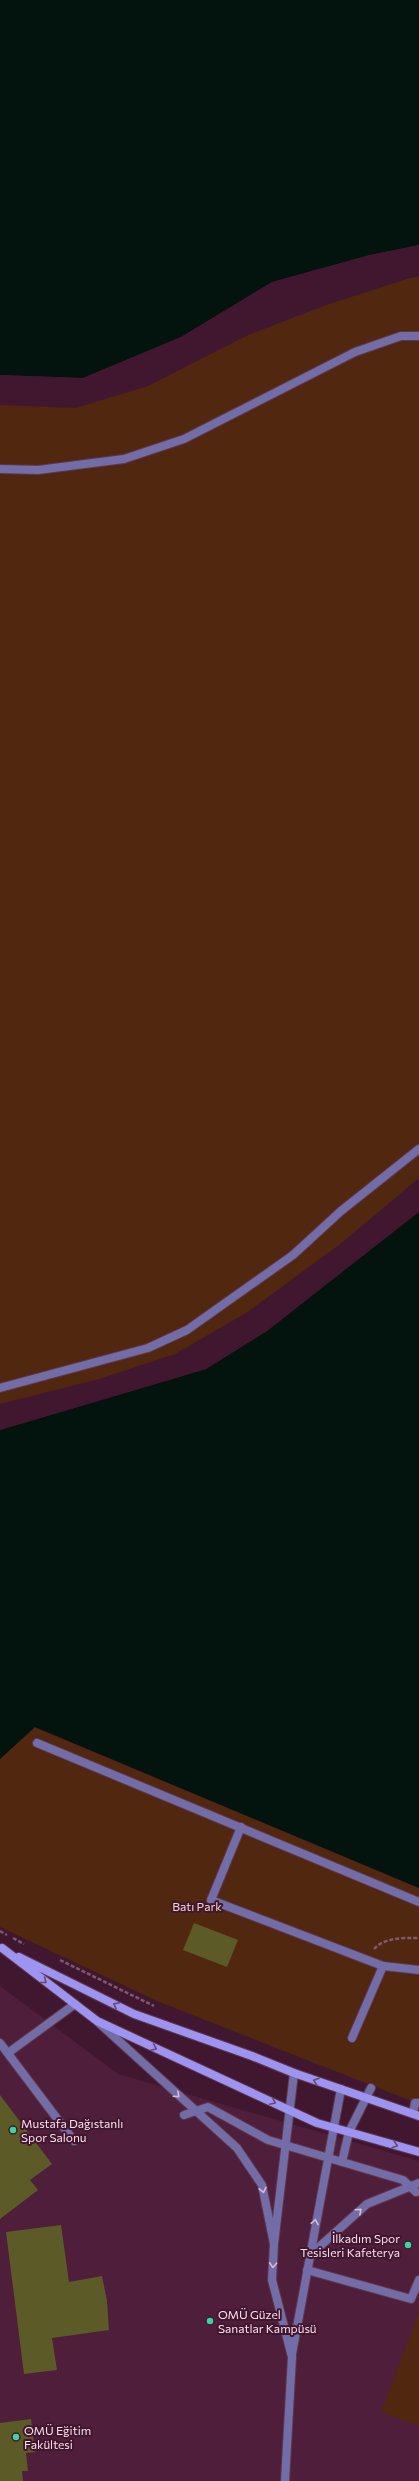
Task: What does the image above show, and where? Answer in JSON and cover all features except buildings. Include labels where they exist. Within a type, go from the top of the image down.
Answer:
[{"type":"main road","points":[[1,1947],[97,2021],[317,2122],[419,2152]]},
{"type":"main road","points":[[1,1947],[134,2014],[252,2056],[294,2073],[416,2115]]},
{"type":"street","points":[[0,469],[38,470],[124,459],[184,439],[354,352],[401,336],[419,336]]},
{"type":"street","points":[[0,1388],[148,1348],[187,1330],[293,1255],[341,1211],[419,1149]]},
{"type":"street","points":[[37,1743],[419,1902]]},
{"type":"street","points":[[240,1827],[211,1900],[383,1966],[419,1970]]},
{"type":"street","points":[[352,2038],[383,1966]]},
{"type":"street","points":[[8,2053],[75,2004]]},
{"type":"street","points":[[97,2021],[237,2148],[262,2185],[274,2244]]},
{"type":"street","points":[[0,2043],[74,2141]]},
{"type":"street","points":[[292,2357],[272,2280],[274,2244],[294,2073]]},
{"type":"street","points":[[342,2162],[349,2132],[371,2088]]},
{"type":"street","points":[[284,2481],[292,2357],[309,2256],[341,2089]]},
{"type":"street","points":[[416,2115],[415,2103],[419,2102]]},
{"type":"street","points":[[184,2115],[208,2107],[268,2140],[403,2180],[413,2190]]},
{"type":"street","points":[[309,2256],[367,2204],[413,2190],[419,2183]]},
{"type":"street","points":[[307,2270],[411,2299],[419,2280]]},
{"type":"path","points":[[0,1930],[31,1947]]},
{"type":"path","points":[[364,1959],[379,1943],[400,1938],[419,1938]]},
{"type":"path","points":[[53,1957],[160,2008]]},
{"type":"shaded area","points":[[0,0],[419,0],[419,245],[370,255],[272,282],[181,337],[83,378],[0,375]]},
{"type":"shaded area","points":[[419,1212],[419,1888],[35,1727],[0,1759],[0,1430],[206,1369],[267,1331]]},
{"type":"shaded area","name":"OMÜ Güzel Sanatlar Kampüsü","points":[[0,1986],[118,2074],[419,2161],[419,2481],[0,2481]]},
{"type":"green space","points":[[419,277],[419,1178],[339,1245],[246,1313],[175,1354],[99,1379],[0,1404],[0,405],[76,408],[148,386],[248,335],[326,305],[410,278]]},
{"type":"green space","name":"Batı Park","points":[[34,1727],[419,1888],[419,2104],[157,2001],[0,1927],[0,1759]]},
{"type":"green space","points":[[419,2312],[419,2426],[381,2412]]},
{"type":"pier","points":[[419,245],[419,247],[370,257],[273,284],[182,339],[83,380],[0,377],[0,375],[83,378],[181,337],[272,282],[370,255]]},
{"type":"pier","points":[[419,1210],[267,1331],[206,1369],[0,1430],[0,1428],[205,1367],[265,1330]]},
{"type":"place","name":"Mustafa Dağıstanlı Spor Salonu","points":[[13,2130]]},
{"type":"place","name":"İlkadım Spor Tesisleri Kafeterya","points":[[408,2245]]},
{"type":"place","name":"OMÜ Güzel Sanatlar Kampüsü","points":[[210,2321]]},
{"type":"place","name":"OMÜ Eğitim Fakültesi","points":[[16,2437]]}]
